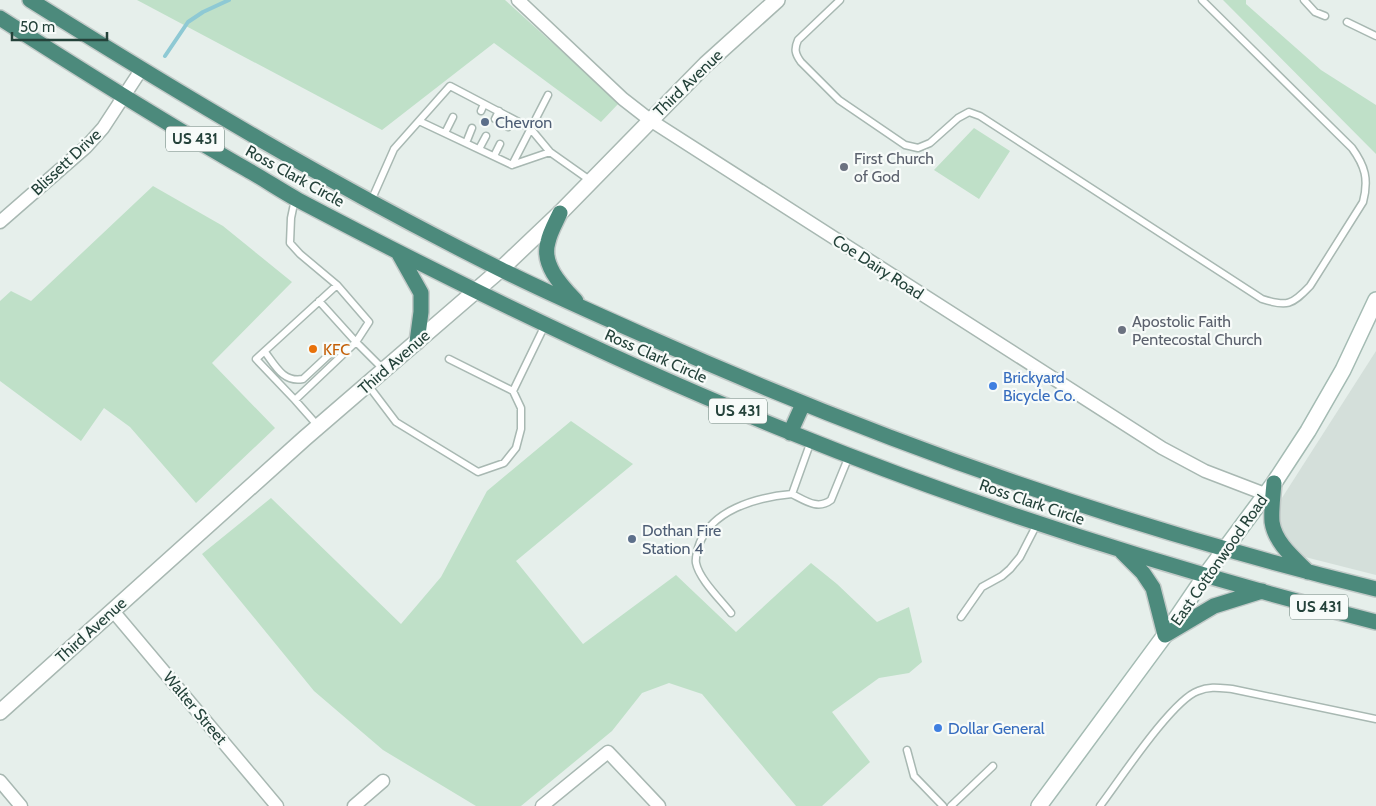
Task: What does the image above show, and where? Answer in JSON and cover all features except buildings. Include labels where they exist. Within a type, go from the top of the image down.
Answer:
[{"type":"highway","name":"Ross Clark Circle","points":[[30,0],[141,70],[240,129],[371,201],[501,269],[700,361],[803,404],[1020,484],[1224,550],[1376,589]]},
{"type":"highway","name":"Ross Clark Circle","points":[[0,18],[124,97],[295,198],[475,292],[688,390],[850,456],[1037,524],[1205,576],[1376,622]]},
{"type":"highway","points":[[560,213],[547,244],[548,263],[558,282],[580,306]]},
{"type":"highway","points":[[398,252],[421,293],[422,312],[417,342]]},
{"type":"highway","points":[[790,432],[803,404]]},
{"type":"highway","points":[[1270,488],[1272,522],[1276,535],[1286,550],[1309,573]]},
{"type":"highway","points":[[1120,550],[1143,573],[1153,588],[1165,635],[1214,606],[1262,591]]},
{"type":"street","name":"Coe Dairy Road","points":[[518,0],[623,99],[650,120],[1162,448],[1205,471],[1270,488]]},
{"type":"street","name":"Third Avenue","points":[[0,712],[318,427],[501,269],[560,213],[706,64],[777,0]]},
{"type":"street","name":"Blissett Drive","points":[[0,222],[86,147],[103,128],[141,70]]},
{"type":"street","name":"East Cottonwood Road","points":[[1039,806],[1165,635],[1205,576],[1270,488],[1308,431],[1343,370],[1376,300]]},
{"type":"street","name":"Walter Street","points":[[112,611],[277,806]]},
{"type":"street","points":[[542,806],[608,752],[659,806]]},
{"type":"street","points":[[0,781],[21,806]]},
{"type":"street","points":[[354,806],[383,781]]},
{"type":"lane","points":[[840,0],[798,40],[795,48],[796,55],[801,62],[839,100],[905,144],[918,148],[930,143],[958,118],[969,112],[980,116],[1262,299],[1274,303],[1288,304],[1310,286],[1363,202],[1366,191],[1366,176],[1362,162],[1352,148],[1202,0]]},
{"type":"lane","points":[[1304,0],[1315,12],[1324,16]]},
{"type":"lane","points":[[1347,22],[1376,36]]},
{"type":"lane","points":[[371,201],[394,149],[450,86],[464,97],[499,111],[530,128],[550,152],[591,181]]},
{"type":"lane","points":[[512,165],[548,95]]},
{"type":"lane","points":[[481,111],[484,104]]},
{"type":"lane","points":[[495,119],[499,111]]},
{"type":"lane","points":[[445,133],[453,117]]},
{"type":"lane","points":[[508,127],[513,119]]},
{"type":"lane","points":[[420,121],[512,165],[550,152]]},
{"type":"lane","points":[[466,143],[472,128]]},
{"type":"lane","points":[[479,149],[486,136]]},
{"type":"lane","points":[[494,156],[500,144]]},
{"type":"lane","points":[[295,198],[291,218],[290,243],[300,254],[337,285],[369,322],[356,342],[295,400]]},
{"type":"lane","points":[[318,427],[256,359],[337,285]]},
{"type":"lane","points":[[319,302],[384,371]]},
{"type":"lane","points":[[513,391],[545,325]]},
{"type":"lane","points":[[265,352],[283,375],[290,380],[296,380],[302,379],[332,352],[348,350]]},
{"type":"lane","points":[[368,385],[396,422],[478,472],[504,464],[516,448],[521,429],[522,408],[513,391],[449,359]]},
{"type":"lane","points":[[792,494],[811,441]]},
{"type":"lane","points":[[732,613],[699,572],[695,562],[700,541],[717,519],[730,511],[777,495],[792,494],[818,506],[825,505],[831,500],[850,456]]},
{"type":"lane","points":[[961,617],[982,587],[1002,576],[1010,569],[1020,556],[1037,524]]},
{"type":"lane","points":[[1100,806],[1167,716],[1196,691],[1215,687],[1232,689],[1376,719]]},
{"type":"lane","points":[[907,750],[914,776],[943,806]]},
{"type":"lane","points":[[951,806],[993,766]]},
{"type":"shaded area","points":[[1376,351],[1376,575],[1305,557],[1292,545],[1278,517],[1280,501]]},
{"type":"green space","points":[[137,0],[505,0],[619,103],[601,122],[494,43],[382,130]]},
{"type":"green space","points":[[1223,0],[1246,0],[1246,4],[1321,70],[1376,105],[1376,154]]},
{"type":"green space","points":[[974,128],[1010,151],[979,199],[934,170]]},
{"type":"green space","points":[[153,186],[223,226],[292,282],[212,363],[275,428],[196,503],[130,427],[104,408],[81,441],[0,381],[0,301],[11,291],[31,301]]},
{"type":"green space","points":[[571,421],[633,464],[516,561],[583,644],[676,575],[736,632],[811,563],[837,584],[877,622],[909,607],[922,662],[909,673],[879,678],[832,712],[870,762],[822,806],[796,806],[702,694],[669,683],[642,693],[612,731],[521,806],[476,806],[383,750],[314,691],[202,554],[271,498],[401,624],[441,577],[487,491]]},
{"type":"waterway","points":[[165,56],[188,22],[203,12],[229,0]]},
{"type":"place","name":"Chevron","points":[[485,122]]},
{"type":"place","name":"First Church of God","points":[[844,167]]},
{"type":"place","name":"Apostolic Faith Pentecostal Church","points":[[1122,330]]},
{"type":"place","name":"KFC","points":[[313,349]]},
{"type":"place","name":"Brickyard Bicycle Co.","points":[[993,386]]},
{"type":"place","name":"Dothan Fire Station 4","points":[[632,539]]},
{"type":"place","name":"Dollar General","points":[[938,728]]}]
